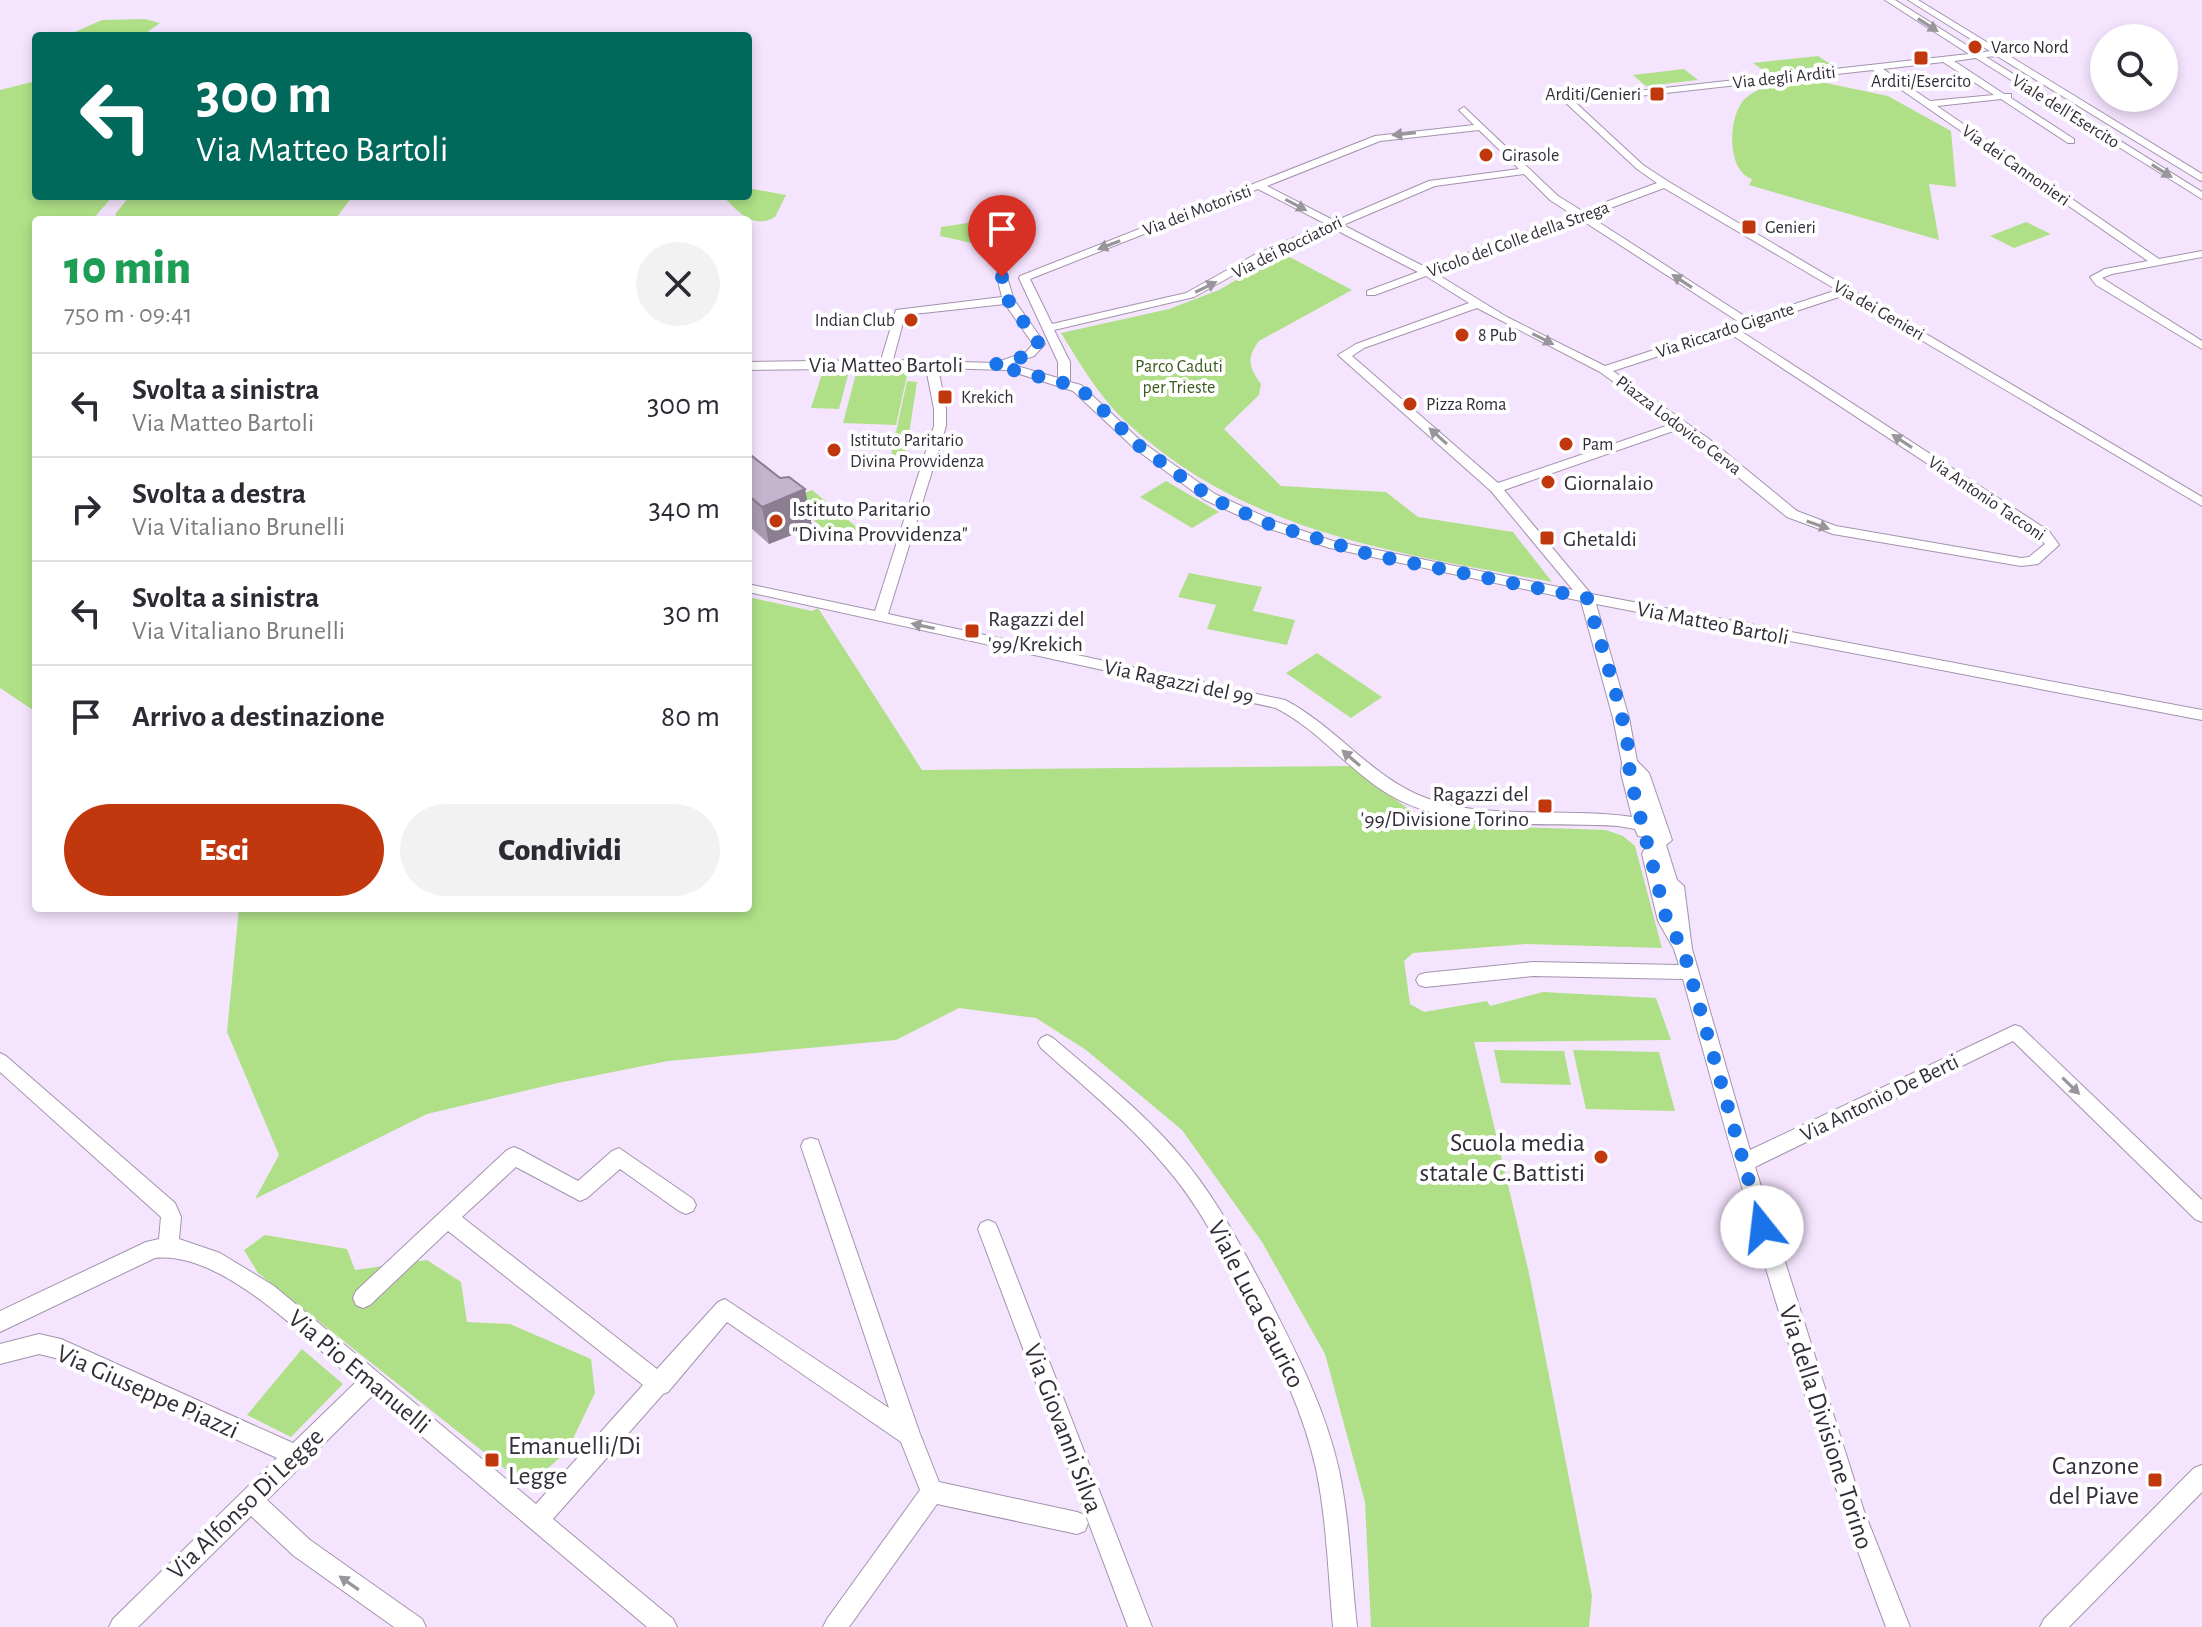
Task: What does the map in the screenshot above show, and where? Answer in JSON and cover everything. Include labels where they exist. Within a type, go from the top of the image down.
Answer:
[{"type":"street","name":"Viale dell'Esercito","points":[[1889,0],[2202,196]]},
{"type":"street","name":"Viale dell'Esercito","points":[[1912,0],[2202,178]]},
{"type":"street","name":"Via degli Arditi","points":[[1569,101],[1999,53]]},
{"type":"street","points":[[1945,59],[2071,141]]},
{"type":"street","name":"Via dei Cannonieri","points":[[1875,67],[2157,262]]},
{"type":"street","points":[[1929,104],[2037,93]]},
{"type":"street","points":[[2054,103],[2076,100]]},
{"type":"street","name":"Via dei Genieri","points":[[1569,101],[1640,167],[1665,184],[2195,492],[2202,502]]},
{"type":"street","points":[[1464,110],[1554,198],[1748,323]]},
{"type":"street","name":"Via dei Motoristi","points":[[1064,382],[1064,362],[1024,278],[1381,137],[1482,127]]},
{"type":"street","points":[[2057,131],[2092,127]]},
{"type":"street","points":[[2134,154],[2157,150]]},
{"type":"street","name":"Via dei Rocciatori","points":[[1049,328],[1190,295],[1258,257],[1441,181],[1525,171]]},
{"type":"street","name":"Vicolo del Colle della Strega","points":[[1371,293],[1665,184]]},
{"type":"street","name":"Piazza Lodovico Cerva","points":[[1260,186],[1426,272],[1477,304],[1604,370],[1754,481]]},
{"type":"street","points":[[2202,254],[2109,271],[2095,279],[2202,346]]},
{"type":"street","points":[[993,365],[1026,356],[1039,347],[1036,336],[1008,300],[1002,277]]},
{"type":"street","name":"Via Riccardo Gigante","points":[[1604,370],[1846,291]]},
{"type":"street","points":[[886,363],[900,312],[1008,300]]},
{"type":"street","points":[[1477,304],[1360,346],[1344,355],[1496,488],[1587,598]]},
{"type":"street","name":"Via Antonio Tacconi","points":[[1730,329],[2044,534],[2052,545],[2033,561],[2021,562],[1833,530],[1798,517],[1754,481]]},
{"type":"street","name":"Via Matteo Bartoli","points":[[752,366],[886,363],[993,365],[1064,382],[1089,396],[1138,445],[1194,486],[1257,519],[1360,552],[2202,715]]},
{"type":"street","points":[[880,617],[940,426],[940,409],[931,364]]},
{"type":"street","points":[[1496,488],[1680,425]]},
{"type":"street","name":"Via Ragazzi del 99","points":[[752,589],[1280,704],[1315,723],[1358,764],[1386,784],[1428,805],[1469,813],[1642,824]]},
{"type":"street","name":"Via della Divisione Torino","points":[[1587,598],[1621,718],[1630,763],[1629,773],[1667,921],[1683,949]]},
{"type":"street","name":"Via della Divisione Torino","points":[[1630,763],[1641,773],[1658,815],[1677,895],[1683,949],[1743,1163],[1853,1511],[1898,1627]]},
{"type":"street","points":[[1642,824],[1652,828],[1677,895]]},
{"type":"street","points":[[1425,980],[1533,969],[1690,972]]},
{"type":"street","name":"Via Antonio De Berti","points":[[1743,1163],[2015,1032],[2202,1213]]},
{"type":"street","name":"Viale Luca Gaurico","points":[[1047,1043],[1150,1135],[1187,1178],[1209,1210],[1254,1291],[1300,1389],[1319,1443],[1332,1493],[1345,1627]]},
{"type":"street","points":[[0,1061],[168,1209],[171,1217],[168,1247],[132,1257],[0,1322]]},
{"type":"street","points":[[811,1146],[909,1434],[932,1492]]},
{"type":"street","points":[[363,1298],[514,1156],[580,1192],[619,1157],[686,1205]]},
{"type":"street","points":[[447,1218],[660,1385]]},
{"type":"street","name":"Via Giovanni Silva","points":[[988,1229],[1140,1627]]},
{"type":"street","name":"Via Pio Emanuelli","points":[[168,1247],[194,1252],[253,1284],[665,1627]]},
{"type":"street","points":[[537,1520],[725,1309],[909,1434]]},
{"type":"street","name":"Via Giuseppe Piazzi","points":[[0,1354],[39,1344],[61,1349],[295,1455]]},
{"type":"street","name":"Via Alfonso Di Legge","points":[[121,1627],[371,1382]]},
{"type":"street","points":[[2052,1627],[2202,1476]]},
{"type":"street","points":[[932,1492],[1077,1523]]},
{"type":"street","points":[[835,1627],[932,1492]]},
{"type":"street","points":[[249,1499],[302,1548],[414,1627]]},
{"type":"green space","points":[[145,19],[160,23],[148,32],[75,32],[102,20]]},
{"type":"green space","points":[[1818,56],[1832,65],[1767,73],[1753,63]]},
{"type":"green space","points":[[1684,69],[1698,80],[1646,86],[1633,75]]},
{"type":"green space","points":[[32,82],[32,200],[110,200],[96,216],[32,216],[32,709],[0,688],[0,90]]},
{"type":"green space","points":[[1821,82],[1888,96],[1951,131],[1956,187],[1929,184],[1939,240],[1749,185],[1752,179],[1743,174],[1737,165],[1732,140],[1741,104],[1755,92],[1773,85]]},
{"type":"green space","points":[[752,189],[786,195],[775,217],[760,221],[740,213],[727,200],[752,200]]},
{"type":"green space","points":[[127,200],[350,200],[338,216],[116,216]]},
{"type":"green space","points":[[2026,222],[2051,234],[2014,248],[1990,236]]},
{"type":"green space","points":[[988,223],[997,241],[976,244],[940,236],[941,227]]},
{"type":"green space","name":"Parco Caduti per Trieste","points":[[1282,253],[1352,290],[1259,341],[1252,353],[1251,363],[1261,384],[1259,395],[1224,429],[1281,486],[1386,492],[1418,517],[1513,532],[1552,582],[1379,548],[1269,513],[1217,488],[1168,456],[1121,417],[1096,388],[1061,333],[1169,309],[1219,290]]},
{"type":"green space","points":[[857,370],[908,371],[896,425],[843,423]]},
{"type":"green space","points":[[822,374],[848,375],[839,409],[811,408]]},
{"type":"green space","points":[[907,381],[917,382],[905,460],[890,460]]},
{"type":"green space","points":[[1166,481],[1219,512],[1192,528],[1140,497]]},
{"type":"green space","points":[[812,490],[865,534],[837,541],[790,499]]},
{"type":"green space","points":[[1189,573],[1262,587],[1253,611],[1295,620],[1287,645],[1207,629],[1216,605],[1178,597]]},
{"type":"green space","points":[[752,598],[812,611],[818,608],[922,770],[1351,766],[1415,814],[1488,826],[1606,830],[1623,836],[1635,846],[1662,948],[1526,944],[1413,953],[1404,961],[1410,1004],[1424,1012],[1487,1001],[1490,1006],[1543,992],[1656,998],[1671,1040],[1474,1042],[1529,1273],[1592,1596],[1589,1627],[1371,1627],[1365,1502],[1325,1354],[1262,1242],[1182,1130],[1086,1050],[1036,1018],[959,1008],[896,1040],[668,1061],[558,1083],[427,1114],[255,1199],[279,1155],[227,1032],[239,912],[752,912]]},
{"type":"green space","points":[[1317,653],[1382,697],[1351,718],[1286,673]]},
{"type":"green space","points":[[1494,1050],[1564,1051],[1571,1085],[1501,1083]]},
{"type":"green space","points":[[1573,1050],[1659,1052],[1675,1111],[1586,1109]]},
{"type":"green space","points":[[265,1235],[347,1249],[355,1270],[427,1260],[461,1282],[467,1322],[510,1324],[591,1359],[595,1393],[567,1451],[535,1480],[505,1469],[258,1273],[244,1250]]},
{"type":"green space","points":[[302,1349],[343,1384],[291,1437],[247,1415]]},
{"type":"building","points":[[752,456],[780,478],[789,477],[805,489],[762,507],[752,498]]},
{"type":"place","name":"Varco Nord","points":[[1975,47]]},
{"type":"place","name":"Arditi/Esercito","points":[[1921,58]]},
{"type":"place","name":"Arditi/Genieri","points":[[1657,94]]},
{"type":"place","name":"Girasole","points":[[1486,155]]},
{"type":"place","name":"Genieri","points":[[1749,227]]},
{"type":"place","name":"Indian Club","points":[[911,320]]},
{"type":"place","name":"8 Pub","points":[[1462,335]]},
{"type":"place","name":"Krekich","points":[[945,397]]},
{"type":"place","name":"Pizza Roma","points":[[1410,404]]},
{"type":"place","name":"Pam","points":[[1566,444]]},
{"type":"place","name":"Istituto Paritario Divina Provvidenza","points":[[834,450]]},
{"type":"place","name":"Giornalaio","points":[[1548,482]]},
{"type":"place","name":"Istituto Paritario \"Divina Provvidenza\"","points":[[776,521]]},
{"type":"place","name":"Ghetaldi","points":[[1547,538]]},
{"type":"place","name":"Ragazzi del '99/Krekich","points":[[972,631]]},
{"type":"place","name":"Ragazzi del '99/Divisione Torino","points":[[1545,806]]},
{"type":"place","name":"Scuola media statale C.Battisti","points":[[1601,1157]]},
{"type":"place","name":"Emanuelli/Di Legge","points":[[492,1460]]},
{"type":"place","name":"Canzone del Piave","points":[[2155,1480]]},
{"type":"route","points":[[1002,277],[1008,300],[1036,336],[1039,347],[1026,356],[993,365],[1042,375],[1077,388],[1138,445],[1210,497],[1269,524],[1346,549],[1587,598],[1621,718],[1630,763],[1629,773],[1667,921],[1683,949],[1762,1227]]}]
